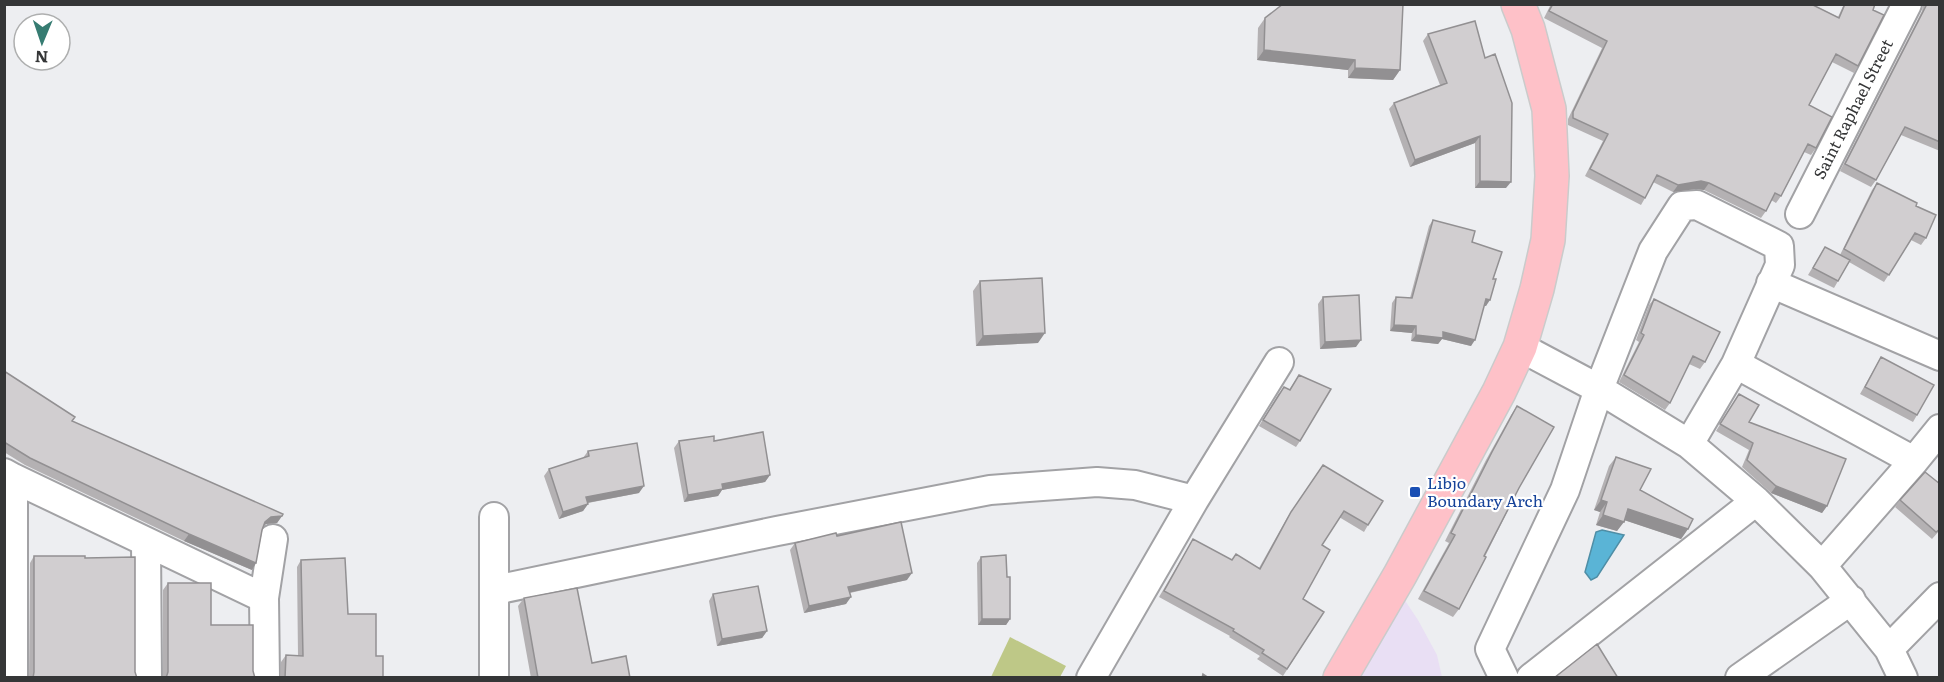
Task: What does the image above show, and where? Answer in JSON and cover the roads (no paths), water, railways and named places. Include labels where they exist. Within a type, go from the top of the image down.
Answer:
[{"type":"main road","points":[[1340,678],[1400,575],[1499,392],[1520,347],[1537,289],[1548,240],[1552,176],[1549,109],[1528,29],[1518,4]]},
{"type":"street","name":"Saint Raphael Street","points":[[1800,214],[1906,4]]},
{"type":"street","points":[[1504,678],[1490,650],[1565,490],[1599,389],[1653,251],[1682,206],[1697,205],[1779,246],[1780,265],[1736,364],[1689,444]]},
{"type":"street","points":[[1771,283],[1940,356]]},
{"type":"street","points":[[1520,347],[1599,389],[1689,444],[1756,501],[1822,566],[1851,600],[1889,649],[1903,678]]},
{"type":"street","points":[[1091,678],[1194,500],[1279,362]]},
{"type":"street","points":[[1736,364],[1914,461]]},
{"type":"street","points":[[1822,566],[1940,429]]},
{"type":"street","points":[[13,678],[9,476],[264,598]]},
{"type":"street","points":[[495,590],[777,531],[990,490],[1097,482],[1135,485],[1194,500]]},
{"type":"street","points":[[1532,678],[1756,501]]},
{"type":"street","points":[[494,518],[494,678]]},
{"type":"street","points":[[265,678],[264,598],[273,539]]},
{"type":"street","points":[[146,542],[147,678]]},
{"type":"street","points":[[1889,649],[1940,597]]},
{"type":"street","points":[[1740,678],[1851,600]]},
{"type":"water","points":[[1602,530],[1624,535],[1597,577],[1591,580],[1585,572],[1596,532]]},
{"type":"place","name":"Libjo Boundary Arch","points":[[1415,492]]}]
